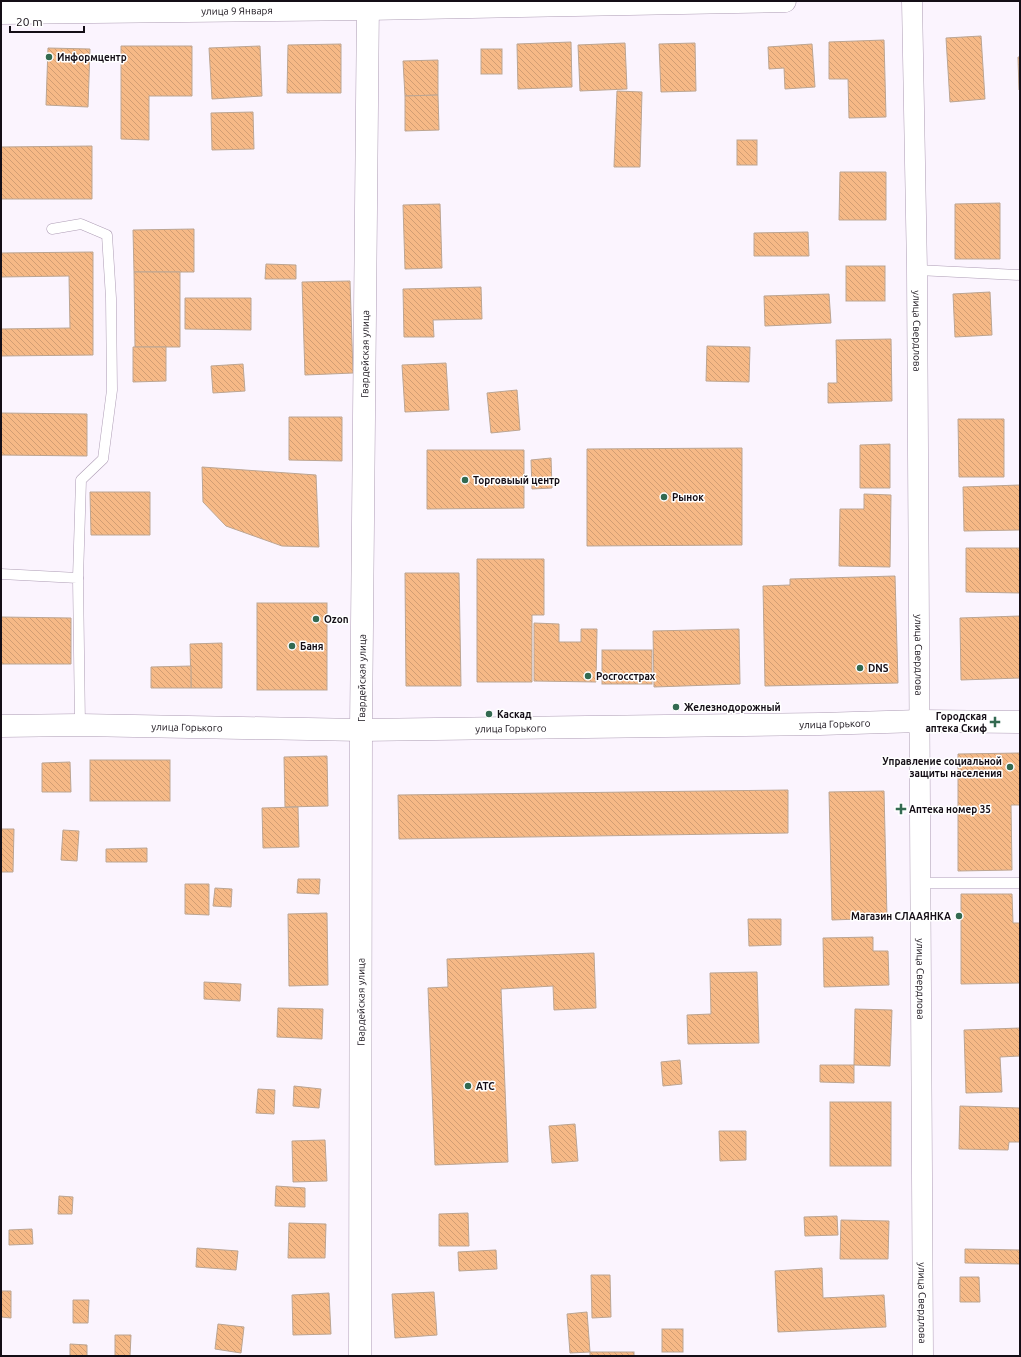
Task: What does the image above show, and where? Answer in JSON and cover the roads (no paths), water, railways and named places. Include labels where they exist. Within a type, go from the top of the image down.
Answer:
[{"type":"street","name":"улица 9 Января","points":[[1,13],[368,5],[785,1]]},
{"type":"street","name":"улица Свердлова","points":[[912,1],[917,270],[923,1356]]},
{"type":"street","name":"Гвардейская улица","points":[[360,1356],[361,730],[368,5]]},
{"type":"street","name":"улица Горького","points":[[1,726],[80,725],[361,730],[820,724],[920,721],[1020,722]]},
{"type":"lane","points":[[52,229],[81,224],[107,235],[111,298],[112,390],[103,458],[81,480],[78,578],[80,725]]},
{"type":"lane","points":[[917,270],[1020,275]]},
{"type":"lane","points":[[1,574],[78,578]]},
{"type":"lane","points":[[921,883],[1020,883]]},
{"type":"place","name":"Информцентр","points":[[49,57]]},
{"type":"place","name":"Торговыый центр","points":[[465,480]]},
{"type":"place","name":"Рынок","points":[[664,497]]},
{"type":"place","name":"Ozon","points":[[316,619]]},
{"type":"place","name":"Баня","points":[[292,646]]},
{"type":"place","name":"DNS","points":[[860,668]]},
{"type":"place","name":"Росгосстрах","points":[[588,676]]},
{"type":"place","name":"Железнодорожный","points":[[676,707]]},
{"type":"place","name":"Каскад","points":[[489,714]]},
{"type":"place","name":"Городская аптека Скиф","points":[[995,722]]},
{"type":"place","name":"Управление социальной защиты населения","points":[[1010,767]]},
{"type":"place","name":"Аптека номер 35","points":[[901,809]]},
{"type":"place","name":"Магазин СЛААЯНКА","points":[[959,916]]},
{"type":"place","name":"АТС","points":[[468,1086]]}]
